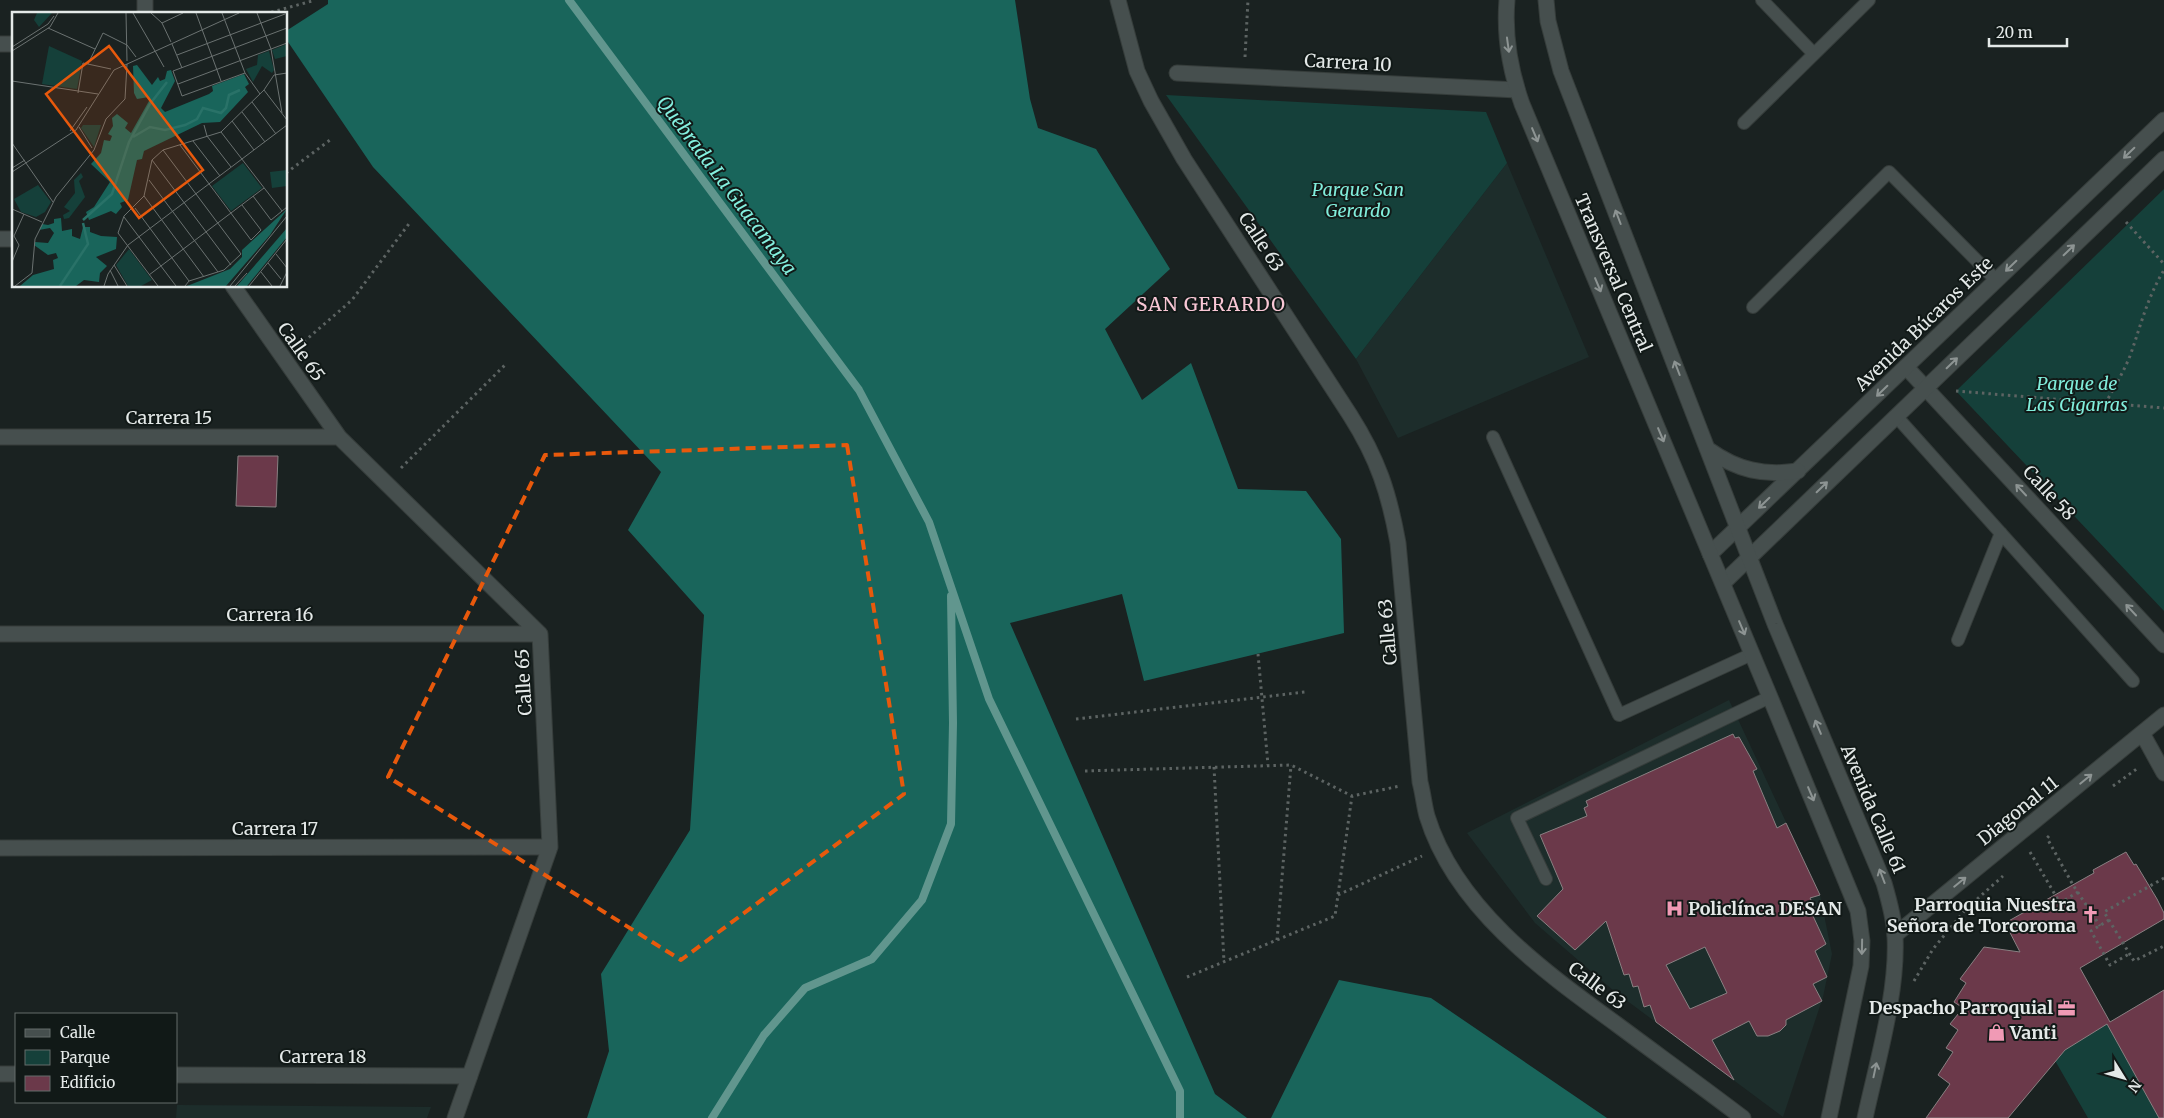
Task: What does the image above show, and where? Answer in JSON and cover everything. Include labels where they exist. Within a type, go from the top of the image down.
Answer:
[{"type":"street","name":"Calle 63","points":[[1118,0],[1137,71],[1151,101],[1184,158],[1366,440],[1380,471],[1391,504],[1398,543],[1420,782],[1427,816],[1440,848],[1460,880],[1512,942],[1549,974],[1743,1118]]},
{"type":"street","name":"Transversal Central","points":[[1507,0],[1507,38],[1517,90],[1710,554]]},
{"type":"street","name":"Transversal Central","points":[[1546,0],[1548,20],[1561,71],[1738,528]]},
{"type":"street","name":"Carrera 10","points":[[1176,73],[1517,90]]},
{"type":"street","name":"Avenida Búcaros Este","points":[[1710,554],[2164,120]]},
{"type":"street","points":[[1723,583],[2164,159]]},
{"type":"street","name":"Calle 65","points":[[233,288],[339,436],[540,634],[550,847],[455,1118]]},
{"type":"street","name":"Calle 58","points":[[1906,367],[2164,645]]},
{"type":"street","name":"Carrera 15","points":[[0,436],[339,436]]},
{"type":"street","points":[[1709,450],[1726,462],[1746,470],[1780,474],[1798,471]]},
{"type":"street","name":"Avenida Calle 61","points":[[1738,528],[1775,624],[1884,883],[1891,908],[1895,935],[1895,961],[1891,991],[1865,1118]]},
{"type":"street","points":[[1710,554],[1847,882],[1860,923],[1861,966],[1829,1118]]},
{"type":"street","name":"Carrera 16","points":[[0,634],[540,634]]},
{"type":"street","name":"Diagonal 11","points":[[1895,935],[2164,715]]},
{"type":"street","points":[[2142,733],[2160,767]]},
{"type":"street","name":"Carrera 17","points":[[0,848],[550,847]]},
{"type":"street","points":[[0,1074],[15,1074]]},
{"type":"street","name":"Carrera 18","points":[[178,1074],[470,1076]]},
{"type":"lane","points":[[1762,0],[1814,54]]},
{"type":"lane","points":[[1744,123],[1869,0]]},
{"type":"lane","points":[[1753,307],[1889,172],[1996,280]]},
{"type":"lane","points":[[1896,416],[2133,681]]},
{"type":"lane","points":[[1494,437],[1619,714],[1752,654]]},
{"type":"lane","points":[[1958,640],[2001,533]]},
{"type":"lane","points":[[1546,879],[1517,818],[1770,697]]},
{"type":"path","points":[[1244,76],[1248,0]]},
{"type":"path","points":[[273,12],[312,2]]},
{"type":"path","points":[[288,172],[330,140]]},
{"type":"path","points":[[2113,208],[2164,264]]},
{"type":"path","points":[[283,359],[352,300],[411,221]]},
{"type":"path","points":[[2105,404],[2119,380],[2129,357],[2151,292],[2164,270]]},
{"type":"path","points":[[386,483],[507,363]]},
{"type":"path","points":[[1926,388],[2164,408]]},
{"type":"path","points":[[1258,654],[1268,765]]},
{"type":"path","points":[[1076,719],[1304,692]]},
{"type":"path","points":[[2110,788],[2149,760],[2160,767]]},
{"type":"path","points":[[1085,771],[1291,765],[1352,796],[1420,782]]},
{"type":"path","points":[[1277,940],[1291,765]]},
{"type":"path","points":[[1214,767],[1224,962]]},
{"type":"path","points":[[1187,977],[1335,916],[1352,796]]},
{"type":"path","points":[[2042,842],[2054,832]]},
{"type":"path","points":[[2047,838],[2100,926]]},
{"type":"path","points":[[1338,895],[1440,848]]},
{"type":"path","points":[[2023,859],[2036,848]]},
{"type":"path","points":[[2030,852],[2060,903],[2078,892]]},
{"type":"path","points":[[1910,988],[1932,949],[1966,908],[2009,871]]},
{"type":"path","points":[[2164,878],[2104,912],[2134,961],[2164,946]]},
{"type":"path","points":[[2109,920],[2090,931],[2110,965],[2129,954]]},
{"type":"highlighted area","points":[[847,445],[904,794],[681,960],[388,777],[545,455]]},
{"type":"shaded area","points":[[1507,163],[1589,357],[1398,438],[1356,359]]},
{"type":"shaded area","name":"Policlínca DESAN","points":[[1729,700],[1820,895],[1832,954],[1823,997],[1783,1117],[1614,991],[1535,923],[1467,833]]},
{"type":"shaded area","points":[[177,1105],[431,1107],[427,1118],[176,1118]]},
{"type":"green space","points":[[328,0],[1015,0],[1030,99],[1038,128],[1096,149],[1170,269],[1105,329],[1142,400],[1191,363],[1238,489],[1306,491],[1341,539],[1344,633],[1144,681],[1122,594],[1010,623],[1215,1094],[1247,1118],[587,1118],[609,1051],[601,974],[690,830],[704,615],[628,530],[661,472],[373,167],[288,42],[288,30],[328,4]]},
{"type":"green space","name":"Parque San Gerardo","points":[[1166,95],[1486,112],[1507,163],[1356,359]]},
{"type":"green space","name":"Parque de Las Cigarras","points":[[2164,189],[2164,611],[1956,391]]},
{"type":"green space","points":[[1339,980],[1431,998],[1607,1118],[1271,1118]]},
{"type":"green space","points":[[2107,1023],[2159,1118],[2088,1118],[2053,1057]]},
{"type":"building","points":[[238,456],[278,456],[276,507],[236,506]]},
{"type":"building","name":"Policlínca DESAN","points":[[1733,734],[1735,738],[1739,737],[1757,769],[1753,771],[1777,828],[1786,823],[1820,895],[1810,898],[1818,914],[1813,916],[1826,944],[1815,951],[1827,977],[1813,984],[1822,1001],[1786,1020],[1786,1025],[1780,1031],[1768,1036],[1757,1036],[1749,1021],[1712,1040],[1734,1080],[1656,1022],[1650,1005],[1644,1007],[1638,986],[1633,987],[1629,974],[1624,975],[1606,921],[1575,950],[1537,916],[1563,889],[1540,835],[1587,816],[1584,808],[1588,806],[1586,801]],"holes":[[[1705,947],[1727,993],[1690,1009],[1666,965]]]},
{"type":"building","points":[[2126,852],[2134,865],[2136,864],[2157,899],[2164,913],[2164,919],[2080,968],[2110,1022],[2164,990],[2164,1118],[2159,1118],[2107,1024],[2065,1050],[2008,1118],[1926,1118],[1950,1084],[1938,1075],[1953,1052],[1946,1048],[1958,1030],[1950,1024],[1963,1008],[1954,1002],[1966,983],[1960,979],[1984,947],[2020,952],[2005,923],[2094,873],[2093,870]]},
{"type":"waterway","name":"Quebrada La Guacamaya","points":[[569,0],[859,390],[929,522],[989,699],[1180,1091],[1180,1118]]},
{"type":"waterway","points":[[712,1118],[764,1035],[805,988],[872,959],[922,900],[951,824],[953,723],[951,596]]},
{"type":"place","name":"Policlínca DESAN","points":[[1674,909]]},
{"type":"place","name":"Parroquia Nuestra Señora de Torcoroma","points":[[2090,915]]},
{"type":"place","name":"Despacho Parroquial","points":[[2067,1008]]},
{"type":"place","name":"Vanti","points":[[1996,1033]]},
{"type":"district","name":"SAN GERARDO","points":[[1211,304]]}]
